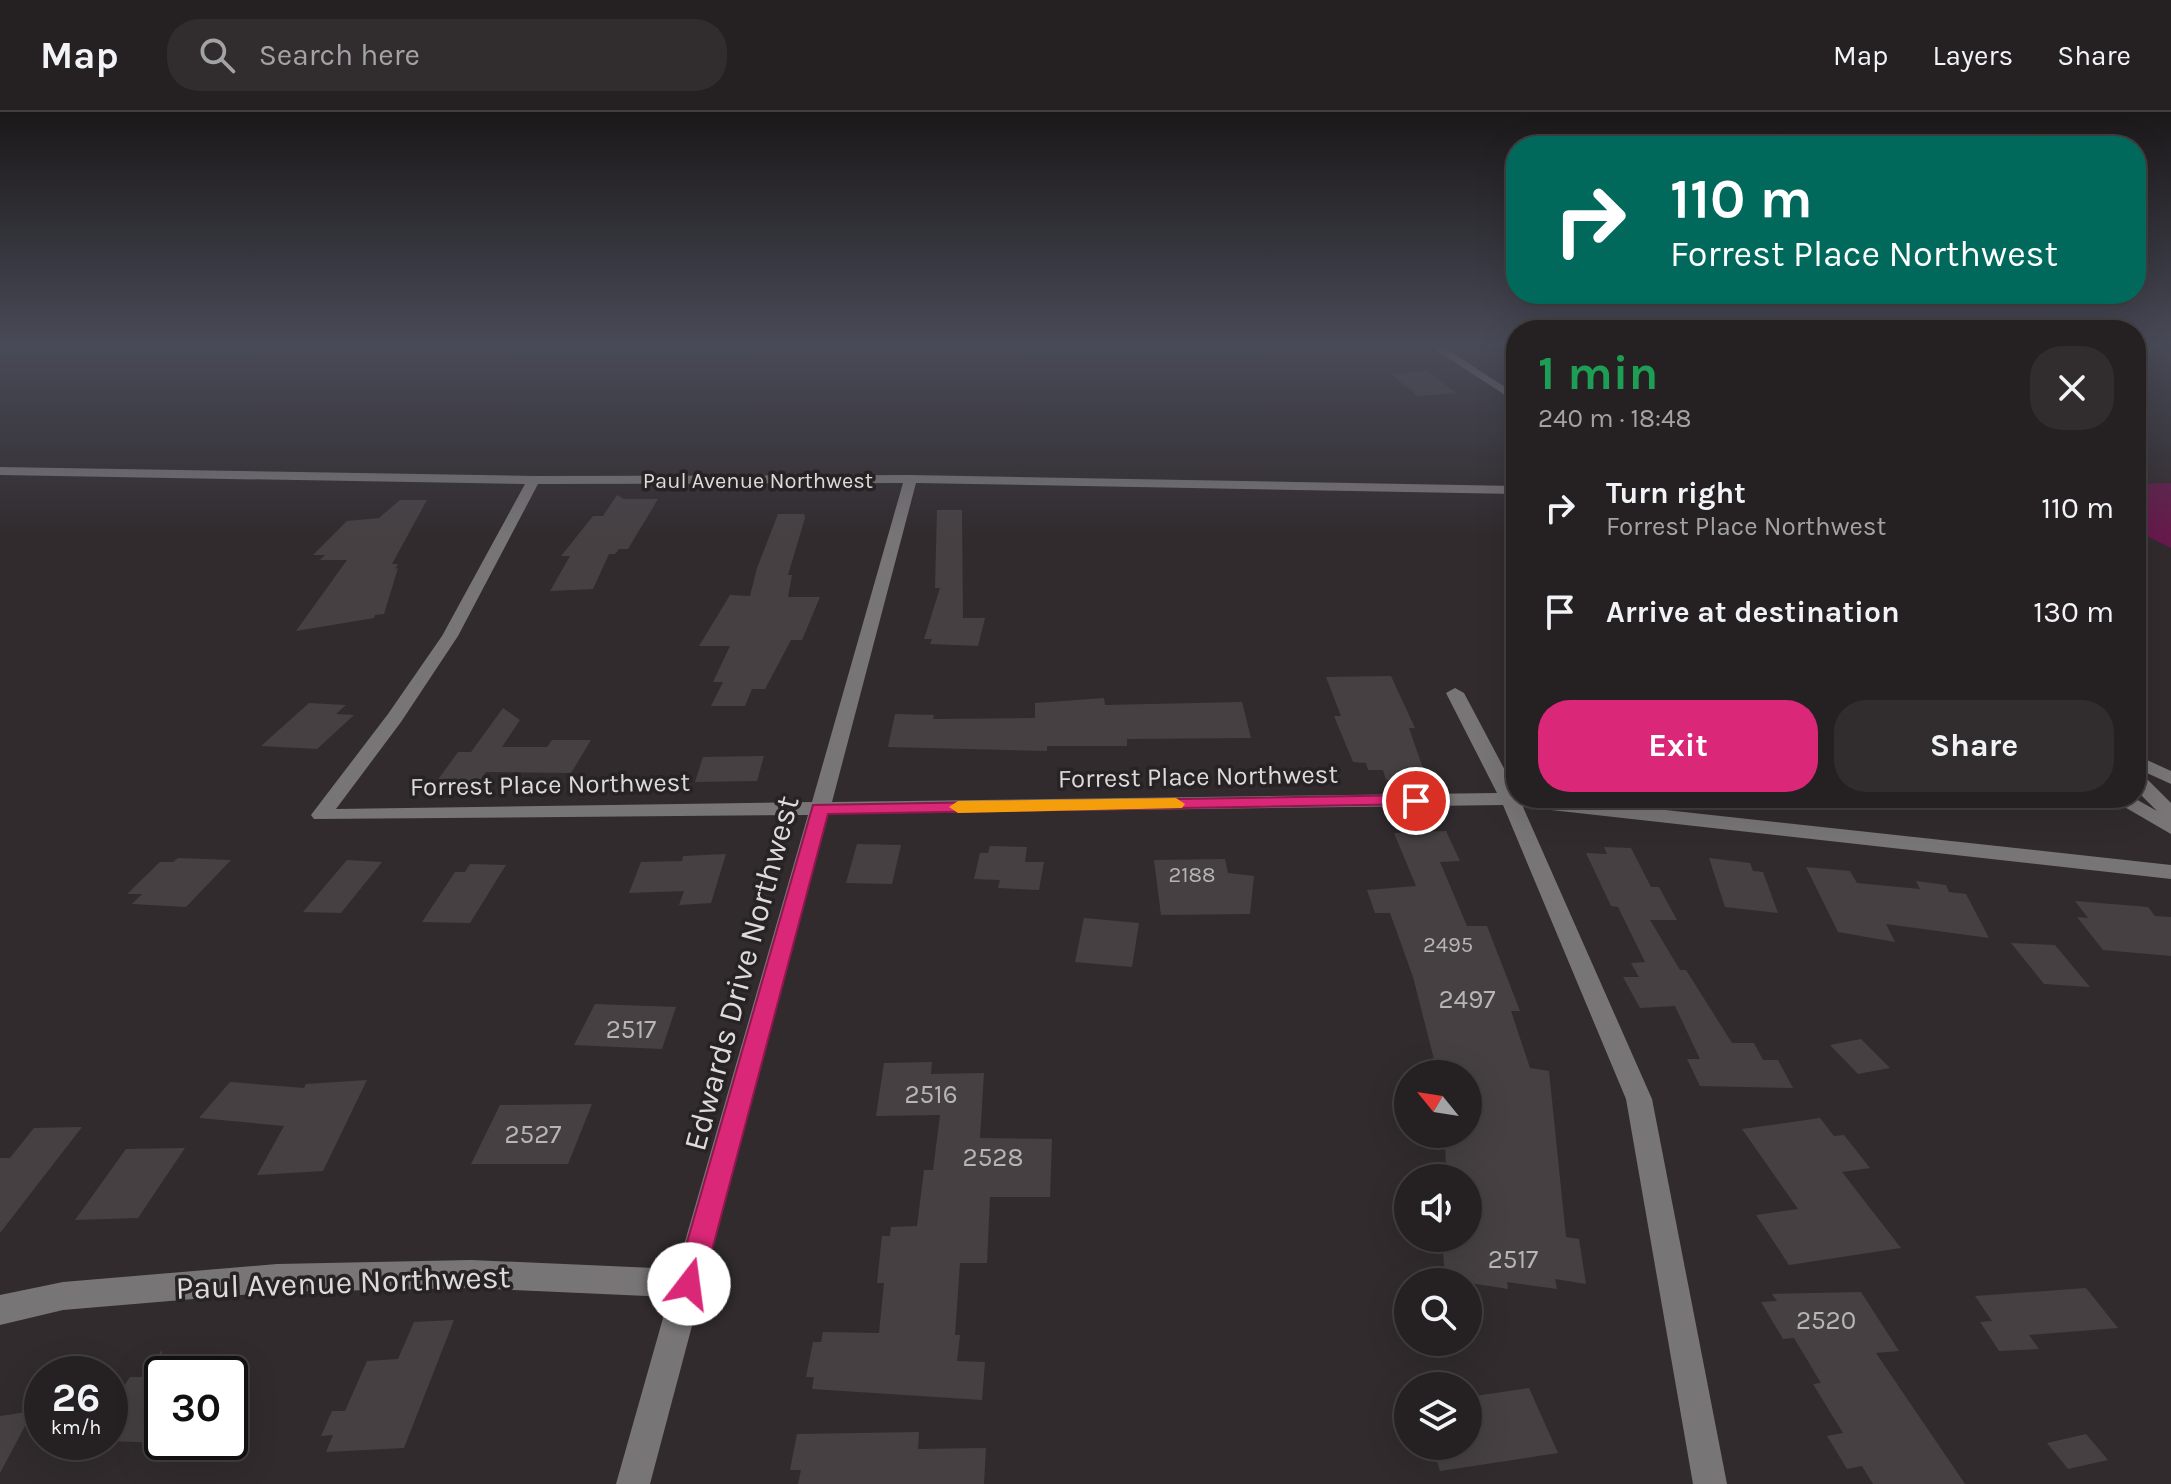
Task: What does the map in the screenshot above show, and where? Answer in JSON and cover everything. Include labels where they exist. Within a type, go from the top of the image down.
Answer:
[{"type":"street","name":"Paul Avenue Northwest","points":[[0,471],[534,480],[911,479],[1506,490]]},
{"type":"street","name":"Edwards Drive Northwest","points":[[633,1484],[911,479]]},
{"type":"street","name":"Forrest Place Northwest","points":[[534,480],[450,636],[382,736],[321,815],[1506,799]]},
{"type":"street","points":[[1455,693],[1506,791]]},
{"type":"street","points":[[2146,766],[2171,778]]},
{"type":"street","points":[[2146,780],[2171,789]]},
{"type":"street","points":[[2146,787],[2171,814]]},
{"type":"street","points":[[1514,808],[1639,1099],[1710,1484]]},
{"type":"street","name":"Forrest Place Northwest","points":[[1591,808],[2171,872]]},
{"type":"street","points":[[2136,808],[2171,828]]},
{"type":"street","name":"Paul Avenue Northwest","points":[[0,1310],[63,1296],[277,1278],[471,1274],[689,1284]]},
{"type":"shaded area","points":[[2171,483],[2171,548],[2146,536],[2146,484]]},
{"type":"building","points":[[617,495],[624,499],[658,499],[628,549],[609,554],[593,589],[550,591],[570,556],[561,556],[593,516],[603,516]]},
{"type":"building","points":[[400,500],[427,500],[392,564],[398,564],[395,569],[398,568],[384,614],[296,631],[347,560],[320,560],[325,555],[313,555],[347,521],[379,518]]},
{"type":"building","points":[[937,510],[962,510],[963,618],[985,618],[978,646],[930,644],[932,639],[924,639],[940,588],[935,588]]},
{"type":"building","points":[[778,514],[804,514],[805,518],[788,575],[792,575],[788,597],[820,597],[802,640],[791,640],[765,689],[752,689],[745,706],[711,706],[723,682],[713,682],[730,646],[699,646],[730,595],[750,596],[757,568]]},
{"type":"building","points":[[1391,676],[1415,728],[1409,728],[1427,780],[1386,780],[1383,770],[1368,770],[1366,763],[1353,762],[1334,716],[1341,716],[1326,677]]},
{"type":"building","points":[[1104,698],[1105,705],[1242,702],[1251,738],[1127,739],[1127,746],[1047,746],[1047,751],[888,747],[895,714],[934,715],[933,719],[1035,718],[1035,703]]},
{"type":"building","points":[[309,703],[346,705],[336,714],[354,715],[317,749],[261,746]]},
{"type":"building","points":[[503,708],[520,720],[502,747],[547,747],[552,740],[591,740],[571,773],[486,772],[480,781],[437,781],[458,752],[471,752]]},
{"type":"building","points":[[764,756],[757,781],[695,782],[703,757]]},
{"type":"building","points":[[1446,831],[1460,861],[1440,862],[1467,926],[1487,926],[1520,1011],[1511,1011],[1530,1068],[1549,1071],[1566,1237],[1579,1239],[1586,1284],[1555,1279],[1557,1289],[1507,1282],[1508,1289],[1482,1285],[1482,1268],[1444,1268],[1443,1252],[1482,1252],[1482,1164],[1446,1164],[1445,1148],[1482,1148],[1482,1060],[1434,1060],[1413,977],[1390,913],[1375,913],[1367,890],[1416,886],[1394,833]]},
{"type":"building","points":[[857,844],[901,845],[892,884],[846,883]]},
{"type":"building","points":[[990,846],[1027,847],[1025,862],[1044,862],[1039,890],[998,888],[1000,880],[974,879],[980,853],[988,853]]},
{"type":"building","points":[[1604,847],[1631,848],[1651,887],[1659,887],[1677,920],[1650,920],[1680,970],[1686,970],[1732,1043],[1754,1043],[1763,1060],[1778,1060],[1793,1088],[1700,1086],[1687,1059],[1700,1059],[1675,1006],[1640,1008],[1623,977],[1639,977],[1631,963],[1645,962],[1618,907],[1611,906],[1586,853],[1607,854]]},
{"type":"building","points":[[726,854],[711,903],[679,905],[684,891],[629,893],[641,862],[682,861],[683,856]]},
{"type":"building","points":[[178,858],[231,860],[186,907],[132,904],[142,894],[127,894],[160,862],[173,862]]},
{"type":"building","points":[[1709,858],[1750,863],[1753,871],[1763,872],[1778,913],[1725,907]]},
{"type":"building","points":[[1225,859],[1228,873],[1254,876],[1250,914],[1161,915],[1154,860]]},
{"type":"building","points":[[347,860],[382,862],[341,913],[303,912]]},
{"type":"building","points":[[470,864],[506,865],[470,923],[422,922],[455,872],[465,872]]},
{"type":"building","points":[[1806,867],[1850,871],[1857,883],[1920,889],[1916,881],[1946,885],[1949,892],[1966,894],[1989,938],[1886,924],[1895,942],[1838,932]]},
{"type":"building","points":[[2075,901],[2148,907],[2155,916],[2171,917],[2171,956],[2103,950],[2077,917],[2088,918]]},
{"type":"building","points":[[1084,918],[1139,923],[1132,967],[1075,962]]},
{"type":"building","points":[[2011,943],[2055,945],[2090,987],[2044,984]]},
{"type":"building","points":[[595,1004],[676,1007],[662,1049],[574,1045]]},
{"type":"building","points":[[1861,1039],[1890,1068],[1858,1074],[1830,1045]]},
{"type":"building","points":[[932,1062],[931,1074],[984,1073],[980,1138],[1052,1139],[1050,1197],[990,1197],[987,1263],[960,1263],[955,1335],[960,1335],[957,1361],[985,1362],[982,1400],[812,1389],[814,1377],[806,1377],[813,1342],[821,1342],[823,1332],[879,1333],[884,1283],[877,1283],[882,1236],[890,1236],[891,1227],[917,1226],[924,1170],[933,1170],[940,1115],[876,1116],[884,1063]]},
{"type":"building","points":[[367,1080],[323,1171],[257,1175],[284,1126],[199,1118],[230,1082],[304,1088],[306,1084]]},
{"type":"building","points":[[592,1104],[568,1164],[471,1164],[500,1105]]},
{"type":"building","points":[[1820,1118],[1834,1136],[1844,1135],[1870,1168],[1842,1172],[1901,1248],[1789,1265],[1756,1215],[1798,1209],[1742,1129]]},
{"type":"building","points":[[82,1127],[0,1233],[0,1158],[10,1158],[34,1128]]},
{"type":"building","points":[[185,1148],[138,1218],[75,1220],[126,1149]]},
{"type":"building","points":[[2086,1288],[2118,1328],[2029,1335],[2039,1349],[1999,1351],[1980,1322],[1992,1321],[1975,1296]]},
{"type":"building","points":[[1861,1292],[1899,1351],[1876,1353],[1965,1484],[1873,1484],[1862,1466],[1847,1469],[1827,1436],[1843,1433],[1813,1384],[1821,1383],[1794,1338],[1783,1339],[1761,1302],[1777,1301],[1772,1294]]},
{"type":"building","points":[[454,1320],[404,1448],[326,1452],[333,1435],[321,1436],[332,1411],[345,1411],[367,1361],[398,1359],[414,1322]]},
{"type":"building","points":[[130,1377],[143,1377],[144,1442],[128,1442],[128,1380]]},
{"type":"building","points":[[1529,1388],[1558,1453],[1440,1471],[1436,1460],[1482,1460],[1482,1395]]},
{"type":"building","points":[[24,1412],[24,1428],[0,1473],[0,1416]]},
{"type":"building","points":[[919,1432],[918,1449],[986,1448],[984,1484],[798,1484],[801,1470],[790,1470],[797,1434]]},
{"type":"building","points":[[2086,1434],[2108,1460],[2068,1469],[2047,1443]]},
{"type":"slow traffic","points":[[958,807],[1176,804]]},
{"type":"route","points":[[689,1284],[820,809],[1416,801]]}]
